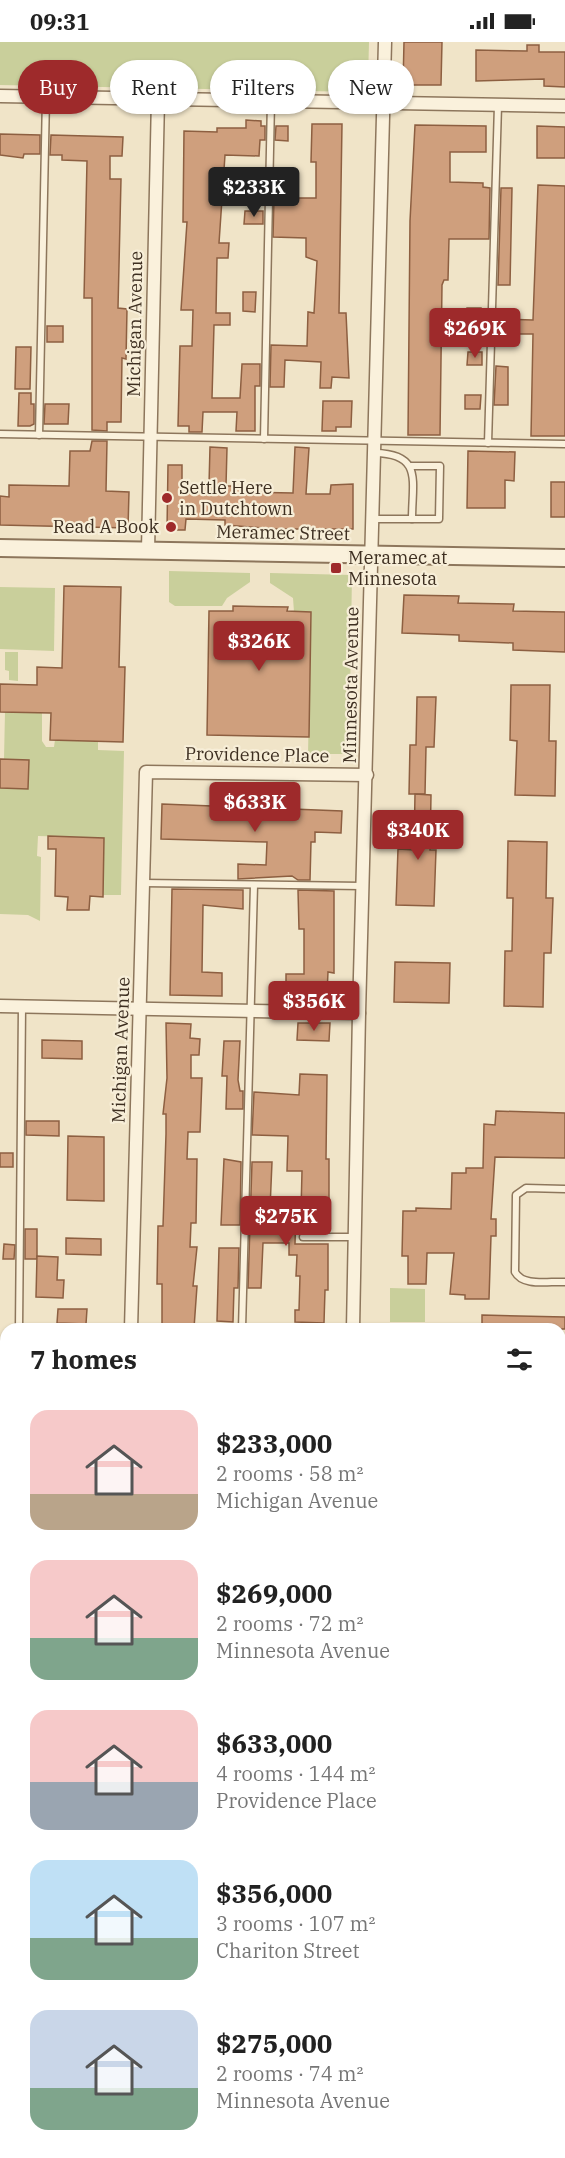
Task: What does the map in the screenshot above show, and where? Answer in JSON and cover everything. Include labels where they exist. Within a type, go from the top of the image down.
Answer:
[{"type":"street","name":"Minnesota Avenue","points":[[385,42],[385,60]]},
{"type":"street","points":[[0,96],[18,96]]},
{"type":"street","points":[[414,104],[565,106]]},
{"type":"street","name":"Michigan Avenue","points":[[148,550],[158,114]]},
{"type":"street","name":"Minnesota Avenue","points":[[353,1323],[359,1013],[384,114]]},
{"type":"street","name":"Meramec Street","points":[[0,548],[565,558]]},
{"type":"street","name":"Michigan Avenue","points":[[131,1323],[146,772]]},
{"type":"street","name":"Providence Place","points":[[146,772],[367,775]]},
{"type":"street","points":[[0,1006],[359,1013]]},
{"type":"lane","points":[[488,443],[498,105]]},
{"type":"lane","points":[[39,435],[46,114]]},
{"type":"lane","points":[[264,439],[271,114]]},
{"type":"lane","points":[[0,434],[264,439],[375,448],[488,443],[565,444]]},
{"type":"lane","points":[[375,448],[406,459],[411,466],[412,519]]},
{"type":"lane","points":[[373,519],[439,519],[440,466],[411,466]]},
{"type":"lane","points":[[143,883],[364,886]]},
{"type":"lane","points":[[242,1323],[254,885]]},
{"type":"lane","points":[[19,1323],[22,1007]]},
{"type":"lane","points":[[565,1189],[526,1188],[516,1195],[515,1261],[515,1272],[525,1281],[565,1282]]},
{"type":"lane","points":[[303,1237],[355,1237]]},
{"type":"green space","points":[[0,42],[369,42],[369,60],[328,60],[328,91],[316,91],[316,60],[210,60],[210,89],[198,89],[198,60],[110,60],[110,87],[98,87],[98,60],[18,60],[18,85],[0,85]]},
{"type":"green space","points":[[169,571],[250,573],[250,582],[227,598],[222,606],[175,606],[169,602]]},
{"type":"green space","points":[[270,573],[352,575],[349,754],[308,754],[311,612],[294,612],[293,598],[270,583]]},
{"type":"green space","points":[[0,587],[55,588],[54,651],[0,649]]},
{"type":"green space","points":[[5,652],[18,652],[18,681],[9,680],[9,671],[5,670]]},
{"type":"green space","points":[[42,703],[42,741],[46,747],[54,747],[55,740],[98,741],[98,750],[124,751],[121,895],[103,895],[104,838],[38,836],[37,856],[41,857],[40,921],[28,915],[0,914],[0,788],[28,789],[29,760],[4,759],[5,712],[30,713]]},
{"type":"green space","points":[[390,1288],[425,1289],[425,1322],[390,1322]]},
{"type":"building","points":[[404,42],[442,42],[441,85],[414,85],[414,60],[404,60]]},
{"type":"building","points":[[527,45],[539,45],[539,52],[565,52],[565,87],[544,86],[544,79],[476,81],[476,50],[527,51]]},
{"type":"building","points":[[246,120],[261,121],[261,126],[265,126],[265,140],[260,140],[259,156],[225,155],[219,243],[229,243],[228,258],[217,258],[216,313],[230,313],[230,325],[214,325],[212,398],[240,398],[242,364],[260,364],[260,386],[255,386],[255,431],[236,431],[237,412],[203,412],[202,432],[189,432],[189,426],[178,426],[180,346],[192,346],[193,310],[181,310],[187,222],[183,222],[184,131],[217,132],[217,128],[246,128]]},
{"type":"building","points":[[312,124],[342,124],[339,313],[346,313],[349,378],[332,377],[331,388],[320,388],[321,362],[285,360],[284,387],[270,387],[271,345],[307,346],[308,312],[314,313],[317,261],[306,257],[306,238],[273,237],[274,198],[316,198],[316,162],[311,162]]},
{"type":"building","points":[[415,125],[486,126],[486,152],[450,152],[450,182],[483,183],[483,187],[490,188],[489,239],[449,239],[448,280],[444,280],[442,285],[440,435],[408,435],[410,221]]},
{"type":"building","points":[[276,126],[288,126],[288,141],[275,140]]},
{"type":"building","points":[[537,126],[565,127],[565,158],[537,158]]},
{"type":"building","points":[[0,134],[40,135],[40,154],[24,154],[23,158],[0,155]]},
{"type":"building","points":[[51,135],[123,137],[122,156],[110,156],[110,179],[121,179],[118,308],[127,309],[126,359],[122,358],[121,422],[107,422],[107,431],[92,430],[92,298],[84,298],[87,161],[62,160],[62,155],[50,155]]},
{"type":"building","points":[[538,185],[565,186],[565,436],[531,436],[533,334],[497,334],[498,319],[533,320]]},
{"type":"building","points":[[501,188],[512,188],[510,285],[498,285]]},
{"type":"building","points":[[245,211],[263,211],[263,224],[244,224]]},
{"type":"building","points":[[243,292],[256,292],[255,312],[243,311]]},
{"type":"building","points":[[467,308],[481,308],[481,323],[466,323]]},
{"type":"building","points":[[47,326],[63,326],[63,342],[47,342]]},
{"type":"building","points":[[16,347],[31,347],[30,389],[15,389]]},
{"type":"building","points":[[468,352],[482,352],[482,365],[467,365]]},
{"type":"building","points":[[496,366],[508,367],[508,405],[494,405]]},
{"type":"building","points":[[19,393],[31,393],[31,404],[34,404],[34,424],[30,426],[18,426]]},
{"type":"building","points":[[465,395],[481,395],[480,409],[465,409]]},
{"type":"building","points":[[323,401],[352,401],[351,427],[336,427],[336,431],[322,431]]},
{"type":"building","points":[[45,404],[69,404],[68,424],[44,424]]},
{"type":"building","points":[[92,441],[107,441],[106,491],[129,492],[128,528],[0,525],[0,496],[9,497],[9,485],[69,486],[70,451],[90,451]]},
{"type":"building","points":[[210,447],[227,448],[226,486],[241,486],[241,492],[293,493],[295,447],[309,448],[306,494],[330,494],[331,485],[353,484],[353,529],[276,529],[225,525],[225,520],[186,519],[185,530],[167,530],[168,465],[182,465],[182,484],[209,485]]},
{"type":"building","points":[[468,451],[515,452],[514,481],[505,480],[505,508],[467,508]]},
{"type":"building","points":[[551,482],[565,482],[565,517],[551,517]]},
{"type":"building","points":[[64,586],[121,587],[119,667],[125,667],[123,742],[50,740],[51,713],[0,712],[0,684],[37,685],[37,667],[62,668]]},
{"type":"building","points":[[404,595],[459,596],[458,603],[514,604],[513,611],[565,612],[565,652],[513,650],[513,643],[459,641],[459,635],[402,633]]},
{"type":"building","points":[[233,606],[288,607],[287,611],[311,612],[309,737],[207,735],[209,611],[233,611]]},
{"type":"building","points":[[511,685],[550,685],[549,741],[556,741],[555,796],[515,795],[517,741],[510,740]]},
{"type":"building","points":[[417,697],[436,697],[434,747],[426,747],[425,794],[409,794],[410,745],[416,745]]},
{"type":"building","points":[[0,759],[29,760],[28,789],[0,788]]},
{"type":"building","points":[[415,794],[431,795],[430,850],[436,850],[434,906],[396,905],[398,849],[414,850]]},
{"type":"building","points":[[162,804],[342,811],[341,833],[315,832],[315,842],[311,842],[310,880],[298,880],[292,876],[238,879],[238,864],[266,865],[267,842],[161,839]]},
{"type":"building","points":[[48,836],[104,838],[103,897],[90,896],[89,910],[67,910],[68,897],[55,896],[56,849],[48,849]]},
{"type":"building","points":[[508,841],[547,842],[546,898],[553,898],[551,953],[544,953],[543,1007],[504,1006],[505,951],[512,951],[513,898],[507,898]]},
{"type":"building","points":[[172,889],[243,890],[243,909],[203,905],[202,972],[222,973],[222,996],[170,995]]},
{"type":"building","points":[[298,890],[334,891],[334,973],[328,972],[327,994],[286,993],[286,974],[304,974],[304,929],[299,929]]},
{"type":"building","points":[[395,962],[450,963],[449,1003],[394,1002]]},
{"type":"building","points":[[166,1023],[191,1024],[190,1038],[200,1039],[199,1055],[191,1055],[191,1078],[202,1078],[200,1132],[188,1132],[187,1159],[197,1159],[196,1223],[191,1223],[190,1247],[197,1247],[193,1286],[197,1286],[194,1323],[162,1323],[162,1284],[157,1284],[158,1226],[163,1226],[166,1114],[163,1114],[167,1078]]},
{"type":"building","points":[[298,1023],[330,1023],[329,1041],[297,1040]]},
{"type":"building","points":[[42,1040],[82,1041],[82,1059],[42,1058]]},
{"type":"building","points":[[224,1041],[240,1041],[238,1080],[240,1091],[243,1091],[243,1109],[226,1109],[227,1076],[222,1076]]},
{"type":"building","points":[[300,1074],[327,1075],[326,1159],[329,1159],[329,1213],[301,1212],[302,1171],[287,1171],[288,1136],[252,1135],[254,1092],[299,1095]]},
{"type":"building","points":[[496,1111],[565,1113],[565,1158],[495,1157],[491,1219],[496,1219],[496,1236],[491,1236],[489,1299],[465,1299],[465,1295],[450,1294],[454,1253],[427,1253],[426,1284],[408,1284],[408,1256],[402,1256],[403,1211],[416,1211],[416,1208],[451,1209],[452,1173],[466,1173],[466,1168],[483,1168],[484,1124],[495,1125]]},
{"type":"building","points":[[26,1121],[59,1121],[59,1136],[26,1135]]},
{"type":"building","points":[[68,1136],[104,1137],[104,1201],[67,1200]]},
{"type":"building","points":[[0,1153],[13,1153],[13,1167],[0,1167]]},
{"type":"building","points":[[224,1159],[241,1162],[240,1225],[221,1225]]},
{"type":"building","points":[[252,1162],[272,1162],[270,1209],[296,1209],[295,1244],[328,1244],[328,1290],[325,1290],[324,1323],[295,1322],[295,1310],[299,1310],[300,1276],[296,1276],[297,1255],[289,1255],[289,1243],[263,1243],[261,1288],[248,1288]]},
{"type":"building","points":[[25,1229],[37,1229],[37,1259],[25,1259]]},
{"type":"building","points":[[66,1238],[101,1239],[101,1255],[66,1254]]},
{"type":"building","points":[[4,1244],[15,1245],[14,1259],[3,1259]]},
{"type":"building","points":[[219,1248],[239,1248],[238,1288],[234,1288],[233,1322],[217,1321]]},
{"type":"building","points":[[37,1256],[58,1257],[57,1280],[64,1280],[63,1298],[36,1297]]},
{"type":"building","points":[[58,1309],[87,1309],[86,1323],[57,1323]]},
{"type":"building","points":[[482,1315],[565,1317],[565,1323],[482,1323]]},
{"type":"place","name":"Settle Here in Dutchtown","points":[[167,498]]},
{"type":"place","name":"Read A Book","points":[[171,527]]},
{"type":"place","name":"Meramec at Minnesota","points":[[336,568]]}]
